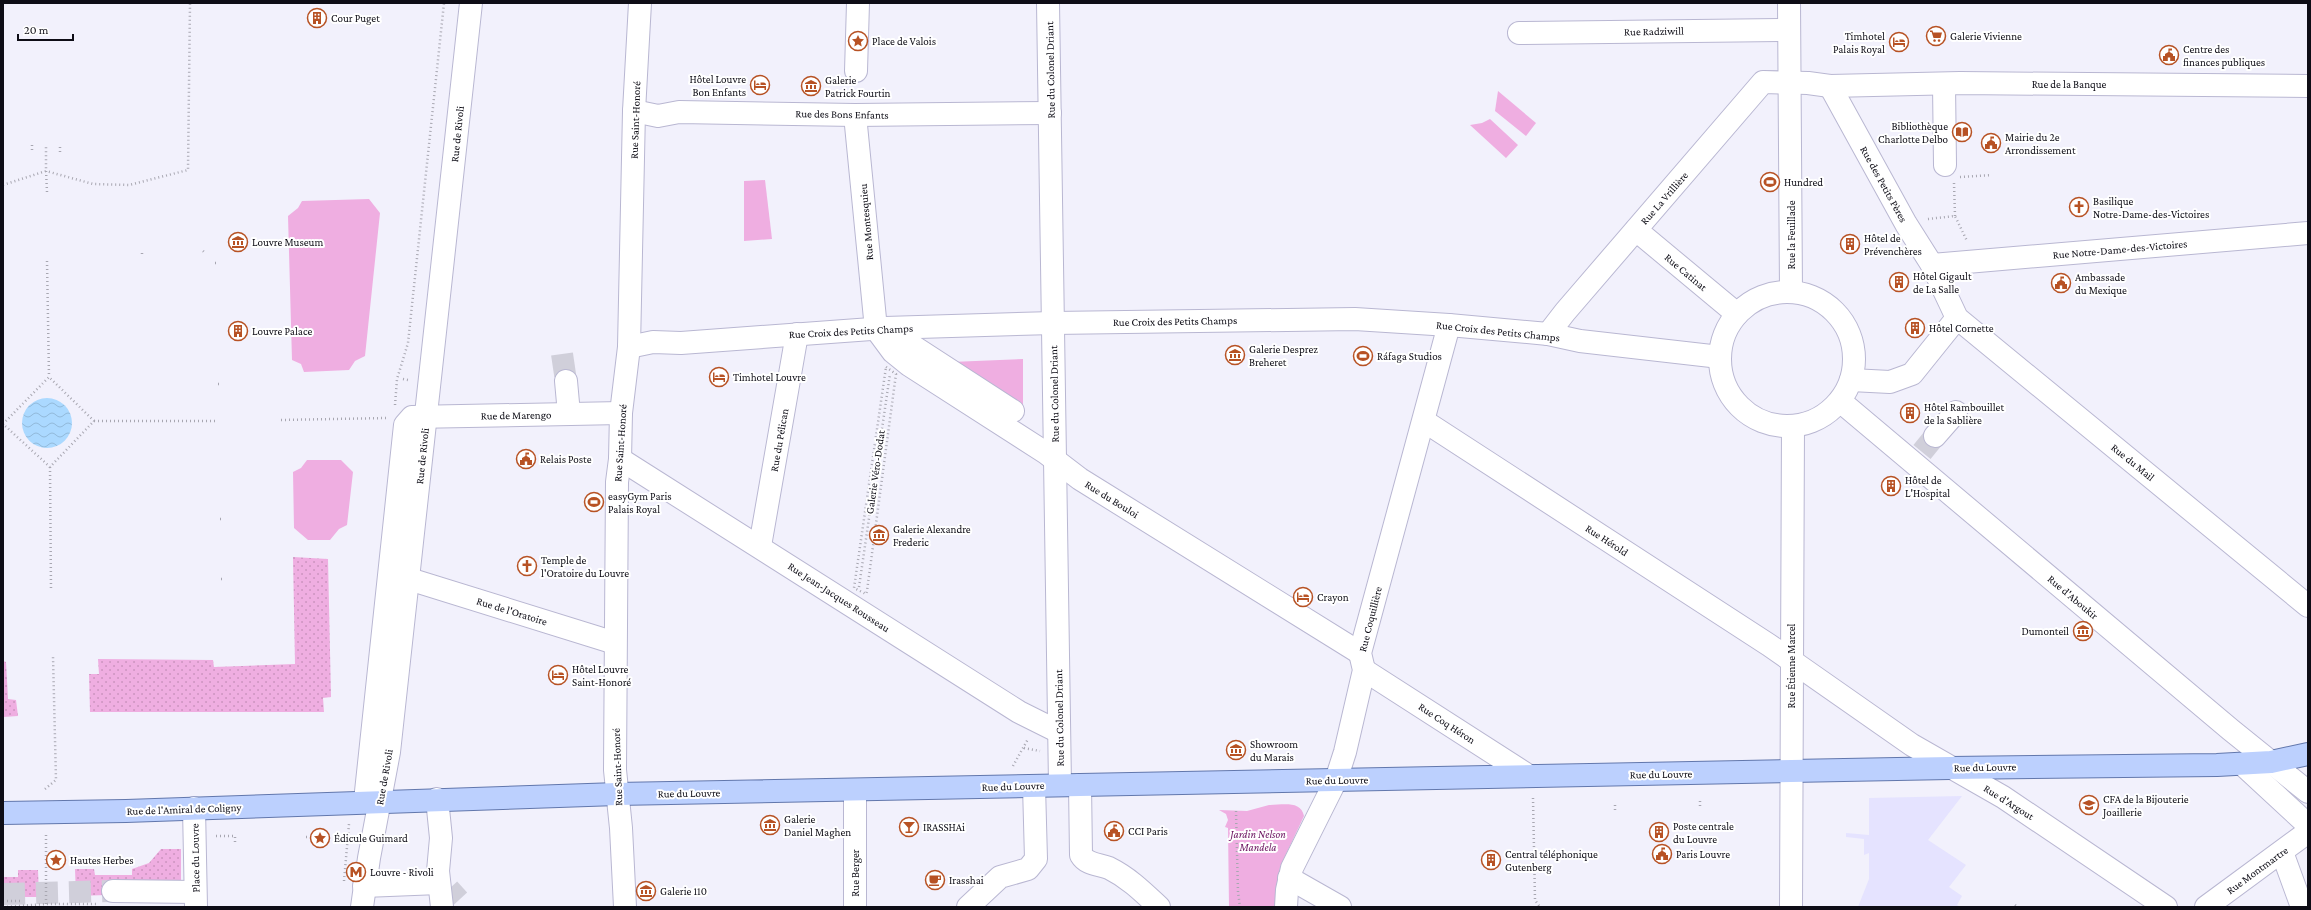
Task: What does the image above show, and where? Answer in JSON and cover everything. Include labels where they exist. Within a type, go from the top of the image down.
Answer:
[{"type":"main road","name":"Rue du Louvre","points":[[366,801],[617,794],[1070,785],[1950,768],[2242,764],[2271,762],[2308,754]]},
{"type":"main road","name":"Rue de l'Amiral de Coligny","points":[[3,813],[194,808],[366,801]]},
{"type":"street","name":"Rue de Rivoli","points":[[366,801],[389,752],[409,579],[411,414],[471,3]]},
{"type":"street","name":"Rue Saint-Honoré","points":[[625,907],[621,828],[617,794],[615,643],[616,482],[620,459],[621,413],[629,347],[634,111],[640,3]]},
{"type":"street","points":[[856,71],[858,3]]},
{"type":"street","name":"Rue du Colonel Driant","points":[[1048,3],[1059,732],[1070,785],[1081,855],[1087,862],[1109,868],[1137,885],[1159,907]]},
{"type":"street","name":"Rue la Feuillade","points":[[1789,3],[1791,292]]},
{"type":"street","name":"Rue Radziwill","points":[[1519,33],[1789,30]]},
{"type":"street","name":"Rue La Vrillière","points":[[1548,334],[1565,312],[1763,82],[1789,82]]},
{"type":"street","points":[[1789,82],[1830,86]]},
{"type":"street","points":[[1944,84],[1945,165]]},
{"type":"street","name":"Rue de la Banque","points":[[1830,86],[1944,84],[2308,86]]},
{"type":"street","name":"Rue des Petits Pères","points":[[1830,86],[1906,224],[1932,265],[1957,318]]},
{"type":"street","name":"Rue des Bons Enfants","points":[[634,111],[658,116],[679,112],[855,115],[1050,113]]},
{"type":"street","name":"Rue Montesquieu","points":[[855,115],[881,328]]},
{"type":"street","name":"Rue Catinat","points":[[1636,230],[1737,314]]},
{"type":"street","name":"Rue Notre-Dame-des-Victoires","points":[[1932,265],[2308,233]]},
{"type":"street","points":[[1791,292],[1807,295],[1822,302],[1840,318],[1850,337],[1854,356],[1851,380],[1840,401],[1817,419],[1793,426],[1771,424],[1746,413],[1734,401],[1725,386],[1720,357],[1724,337],[1737,314],[1758,298],[1775,293],[1791,292]]},
{"type":"street","points":[[1851,380],[1890,382],[1912,374],[1957,318]]},
{"type":"street","name":"Rue du Mail","points":[[1957,318],[2308,606]]},
{"type":"street","name":"Rue Croix des Petits Champs","points":[[629,347],[653,342],[681,343],[881,328],[1053,323],[1355,320],[1448,325],[1548,334],[1580,341],[1720,357]]},
{"type":"street","name":"Rue Coquillière","points":[[1286,907],[1289,878],[1336,780],[1347,746],[1362,661],[1448,325]]},
{"type":"street","points":[[881,328],[1013,411]]},
{"type":"street","name":"Rue du Bouloi","points":[[881,328],[893,352],[909,365],[1046,453],[1055,454],[1362,661]]},
{"type":"street","name":"Rue du Pélican","points":[[760,546],[797,334]]},
{"type":"street","points":[[566,381],[569,414]]},
{"type":"street","points":[[959,387],[1055,454]]},
{"type":"street","name":"Rue d'Aboukir","points":[[1840,401],[1924,451],[2271,762],[2308,792]]},
{"type":"street","points":[[1924,451],[1956,412]]},
{"type":"street","name":"Rue de Marengo","points":[[411,414],[621,413]]},
{"type":"street","name":"Rue de Rivoli","points":[[356,893],[405,425],[411,414]]},
{"type":"street","name":"Rue Hérold","points":[[1424,421],[1791,660]]},
{"type":"street","name":"Rue Étienne Marcel","points":[[1791,907],[1793,426]]},
{"type":"street","name":"Rue Jean-Jacques Rousseau","points":[[620,459],[760,546],[1019,712],[1059,732]]},
{"type":"street","name":"Rue de l'Oratoire","points":[[409,579],[615,643]]},
{"type":"street","name":"Rue d'Argout","points":[[1791,660],[1816,679],[1950,768],[2003,797],[2166,907]]},
{"type":"street","name":"Rue Coq Héron","points":[[1362,661],[1529,776]]},
{"type":"street","points":[[2242,764],[2308,825]]},
{"type":"street","points":[[968,907],[1000,877],[1028,869],[1036,859],[1034,786]]},
{"type":"street","name":"Rue Berger","points":[[855,790],[855,907]]},
{"type":"street","points":[[356,893],[443,893],[441,838],[437,799]]},
{"type":"street","name":"Place du Louvre","points":[[194,808],[195,899]]},
{"type":"street","name":"Rue Montmartre","points":[[2206,907],[2308,832]]},
{"type":"street","points":[[2282,852],[2302,907]]},
{"type":"street","points":[[1289,878],[1340,907]]},
{"type":"street","points":[[107,897],[195,899]]},
{"type":"path","points":[[3,185],[46,172],[93,184],[129,185],[188,170],[190,3]]},
{"type":"path","points":[[411,414],[397,379],[408,343],[444,3]]},
{"type":"path","points":[[60,144],[60,152]]},
{"type":"path","points":[[32,145],[32,152]]},
{"type":"path","points":[[46,145],[47,192]]},
{"type":"path","points":[[1968,244],[1955,216],[1953,177],[1991,175]]},
{"type":"path","points":[[1928,219],[1955,216]]},
{"type":"path","points":[[47,260],[49,377],[94,420],[215,422]]},
{"type":"path","name":"Galerie Véro-Dodat","points":[[886,368],[896,374],[866,594],[859,592],[854,588],[876,427],[886,368]]},
{"type":"path","name":"Galerie Véro-Dodat","points":[[859,592],[890,370]]},
{"type":"path","points":[[49,377],[3,424],[50,467]]},
{"type":"path","points":[[403,379],[408,380]]},
{"type":"path","points":[[281,420],[387,418]]},
{"type":"path","points":[[51,590],[50,467],[94,420]]},
{"type":"path","points":[[45,789],[56,780],[53,656]]},
{"type":"path","points":[[1012,770],[1032,733]]},
{"type":"path","points":[[1024,748],[1043,751]]},
{"type":"path","points":[[1534,798],[1535,900],[1540,907]]},
{"type":"path","points":[[356,893],[366,801]]},
{"type":"path","points":[[1700,801],[1700,809]]},
{"type":"path","points":[[1614,810],[1615,803]]},
{"type":"path","points":[[1236,811],[1238,892],[1240,907]]},
{"type":"path","points":[[46,836],[46,904]]},
{"type":"path","points":[[216,836],[235,836],[235,845]]},
{"type":"path","points":[[306,837],[319,837]]},
{"type":"path","points":[[3,907],[107,897]]},
{"type":"path","points":[[7,901],[20,901]]},
{"type":"shaded area","points":[[1962,796],[1928,840],[1966,865],[1949,887],[1962,896],[1957,905],[1960,907],[1858,907],[1869,879],[1869,853],[1864,855],[1864,839],[1846,837],[1846,833],[1869,835],[1869,798]]},
{"type":"green space","points":[[1498,91],[1536,123],[1526,136],[1495,111]]},
{"type":"green space","points":[[1490,119],[1518,145],[1506,158],[1470,125],[1482,123]]},
{"type":"green space","points":[[765,180],[772,239],[744,241],[744,181]]},
{"type":"green space","points":[[369,199],[380,213],[365,356],[355,361],[349,370],[304,372],[301,364],[292,360],[288,216],[298,208],[302,201]]},
{"type":"green space","points":[[1023,359],[1023,408],[951,362]]},
{"type":"green space","points":[[307,460],[341,460],[353,472],[347,525],[339,529],[330,540],[308,540],[294,528],[293,472],[301,468]]},
{"type":"green space","points":[[293,557],[328,559],[331,697],[323,698],[324,712],[90,712],[89,674],[99,674],[98,659],[213,660],[214,667],[295,664]]},
{"type":"green space","points":[[3,661],[6,662],[8,699],[16,700],[18,716],[3,717]]},
{"type":"green space","name":"Jardin Nelson Mandela","points":[[1269,805],[1295,805],[1302,811],[1304,816],[1280,867],[1276,907],[1229,907],[1228,828],[1225,827],[1228,820],[1226,814],[1219,810],[1247,811]]},
{"type":"green space","points":[[161,849],[181,849],[181,882],[107,895],[76,896],[75,869],[94,869],[95,875],[132,875],[132,869],[149,863]]},
{"type":"green space","points":[[18,870],[38,870],[39,897],[7,897],[6,886],[3,885],[3,877],[18,877]]},
{"type":"water","points":[[47,398],[61,402],[68,409],[72,423],[68,437],[61,444],[47,448],[33,444],[26,437],[22,423],[26,409],[33,402]]},
{"type":"tunnel","points":[[562,354],[566,381]]},
{"type":"tunnel","points":[[1922,452],[1935,436]]},
{"type":"tunnel","points":[[449,889],[459,900]]},
{"type":"tunnel","points":[[3,894],[113,891]]},
{"type":"place","name":"Cour Puget","points":[[317,18]]},
{"type":"place","name":"Galerie Vivienne","points":[[1936,36]]},
{"type":"place","name":"Place de Valois","points":[[858,41]]},
{"type":"place","name":"Timhotel Palais Royal","points":[[1899,42]]},
{"type":"place","name":"Centre des finances publiques","points":[[2169,55]]},
{"type":"place","name":"Hôtel Louvre Bon Enfants","points":[[760,85]]},
{"type":"place","name":"Galerie Patrick Fourtin","points":[[811,86]]},
{"type":"place","name":"Bibliothèque Charlotte Delbo","points":[[1962,132]]},
{"type":"place","name":"Mairie du 2e Arrondissement","points":[[1991,143]]},
{"type":"place","name":"Hundred","points":[[1770,182]]},
{"type":"place","name":"Basilique Notre-Dame-des-Victoires","points":[[2079,207]]},
{"type":"place","name":"Louvre Museum","points":[[238,242]]},
{"type":"place","name":"Hôtel de Prévenchères","points":[[1850,244]]},
{"type":"place","name":"Hôtel Gigault de La Salle","points":[[1899,282]]},
{"type":"place","name":"Ambassade du Mexique","points":[[2061,283]]},
{"type":"place","name":"Hôtel Cornette","points":[[1915,328]]},
{"type":"place","name":"Louvre Palace","points":[[238,331]]},
{"type":"place","name":"Galerie Desprez Breheret","points":[[1235,355]]},
{"type":"place","name":"Ráfaga Studios","points":[[1363,356]]},
{"type":"place","name":"Timhotel Louvre","points":[[719,377]]},
{"type":"place","name":"Hôtel Rambouillet de la Sablière","points":[[1910,413]]},
{"type":"place","name":"Relais Poste","points":[[526,459]]},
{"type":"place","name":"Hôtel de L'Hospital","points":[[1891,486]]},
{"type":"place","name":"easyGym Paris Palais Royal","points":[[594,502]]},
{"type":"place","name":"Galerie Alexandre Frederic","points":[[879,535]]},
{"type":"place","name":"Temple de l'Oratoire du Louvre","points":[[527,566]]},
{"type":"place","name":"Crayon","points":[[1303,597]]},
{"type":"place","name":"Dumonteil","points":[[2083,631]]},
{"type":"place","name":"Hôtel Louvre Saint-Honoré","points":[[558,675]]},
{"type":"place","name":"Showroom du Marais","points":[[1236,750]]},
{"type":"place","name":"CFA de la Bijouterie Joaillerie","points":[[2089,805]]},
{"type":"place","name":"Galerie Daniel Maghen","points":[[770,825]]},
{"type":"place","name":"IRASSHAi","points":[[909,827]]},
{"type":"place","name":"CCI Paris","points":[[1114,831]]},
{"type":"place","name":"Poste centrale du Louvre","points":[[1659,832]]},
{"type":"place","name":"Édicule Guimard","points":[[320,838]]},
{"type":"place","name":"Paris Louvre","points":[[1662,854]]},
{"type":"place","name":"Hautes Herbes","points":[[56,860]]},
{"type":"place","name":"Central téléphonique Gutenberg","points":[[1491,860]]},
{"type":"place","name":"Louvre - Rivoli","points":[[356,872]]},
{"type":"place","name":"Irasshai","points":[[935,880]]},
{"type":"place","name":"Galerie 110","points":[[646,891]]}]
